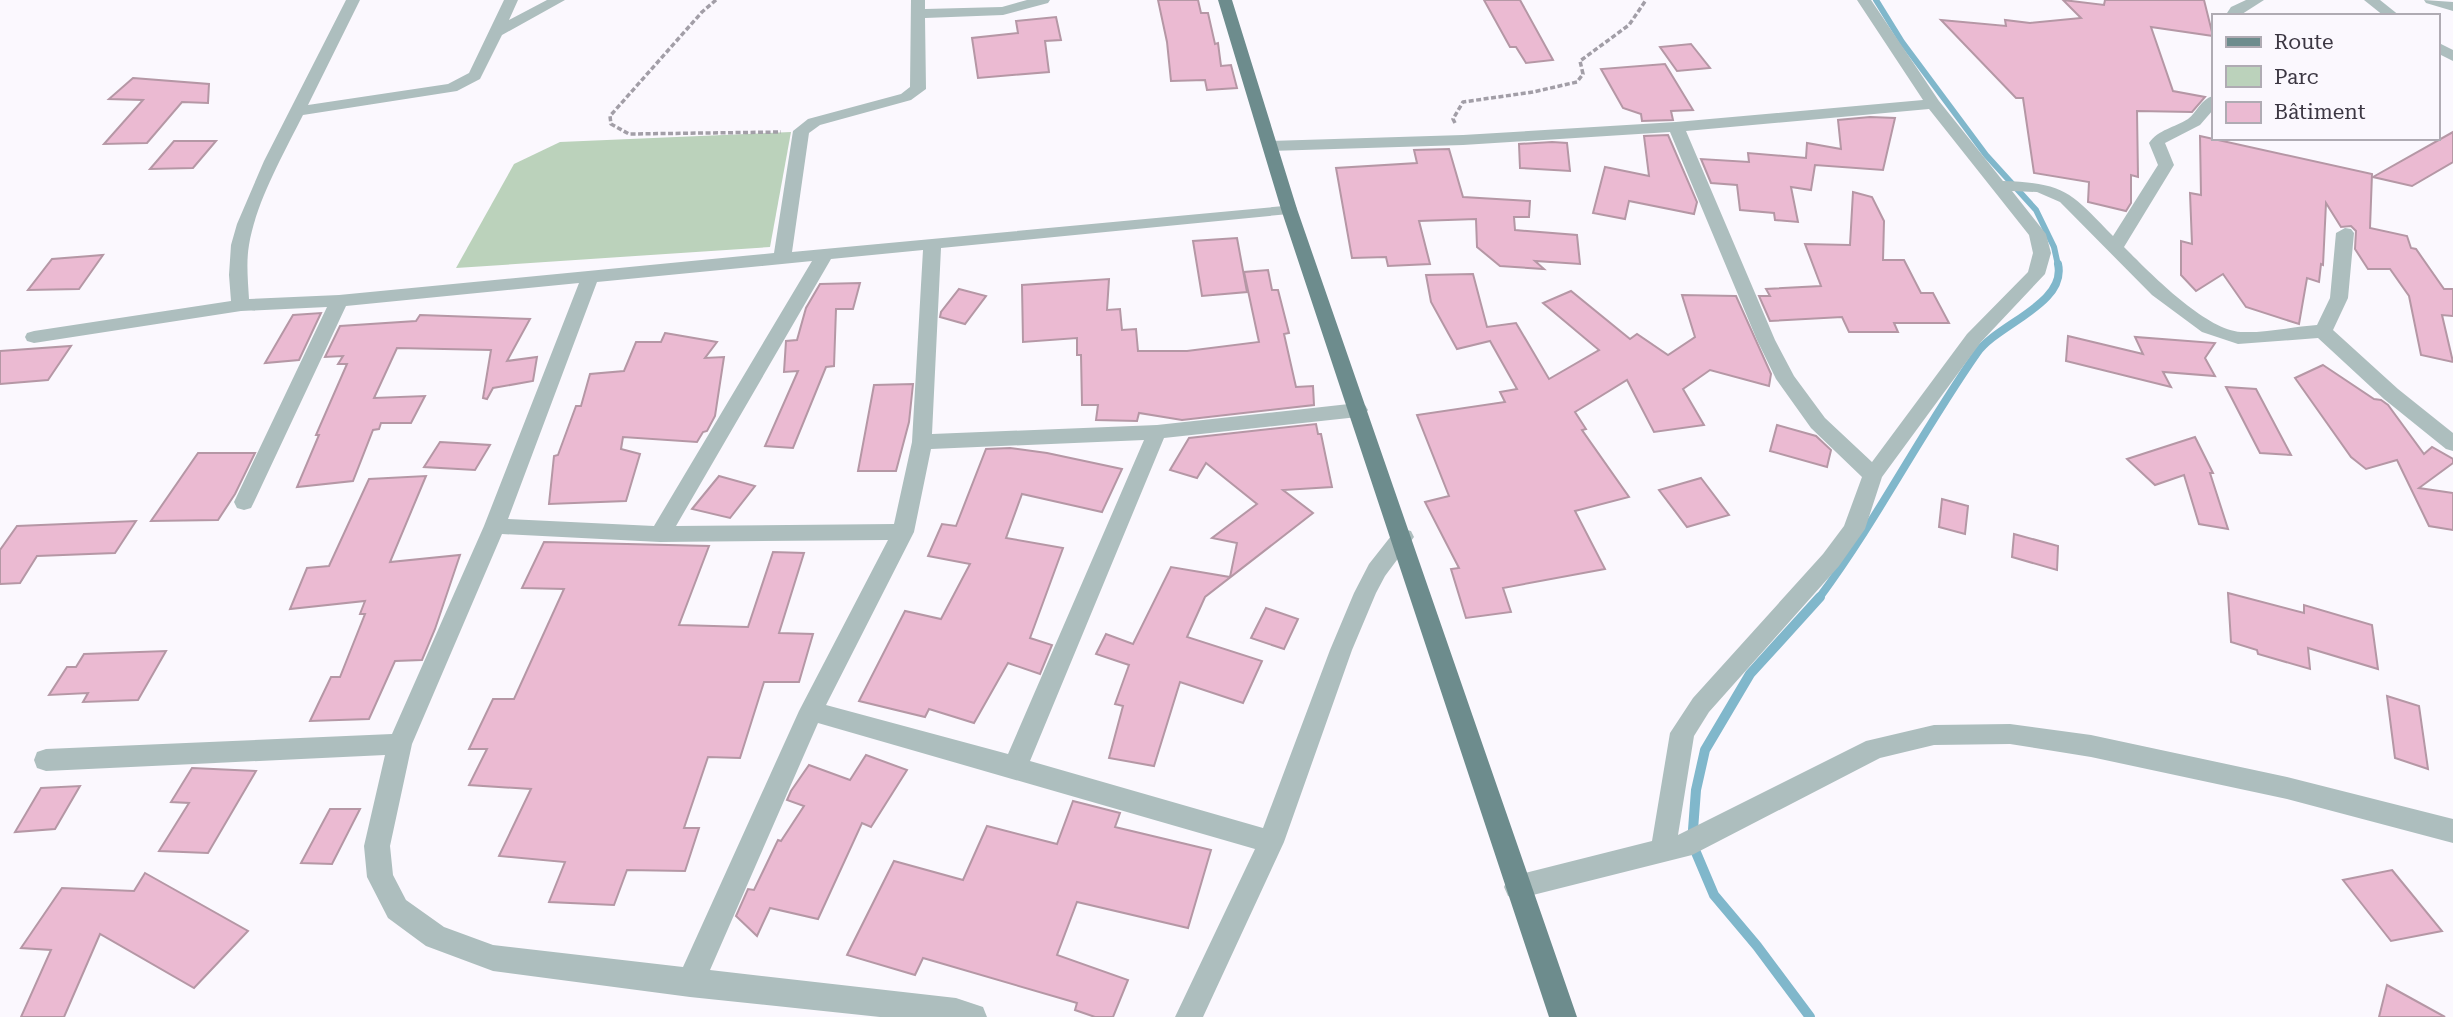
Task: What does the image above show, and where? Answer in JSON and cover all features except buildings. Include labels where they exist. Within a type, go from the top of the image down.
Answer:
[{"type":"main road","points":[[1225,0],[1289,209],[1403,537],[1517,887],[1563,1017]]},
{"type":"street","points":[[241,305],[238,275],[240,244],[246,224],[296,111],[353,0]]},
{"type":"street","points":[[296,111],[460,85],[475,76],[510,0]]},
{"type":"street","points":[[495,32],[558,0]]},
{"type":"street","points":[[782,258],[801,131],[814,122],[906,97],[918,89],[918,7],[1003,11],[1043,0]]},
{"type":"street","points":[[1663,851],[1682,733],[1702,705],[1831,560],[1854,528],[1873,475],[1974,338],[2036,274],[2042,253],[2037,234],[1933,104],[1864,0]]},
{"type":"street","points":[[2233,14],[2257,0]]},
{"type":"street","points":[[2371,0],[2390,14]]},
{"type":"street","points":[[2431,0],[2453,7]]},
{"type":"street","points":[[2115,247],[2166,165],[2157,143],[2162,137],[2194,122],[2212,102]]},
{"type":"street","points":[[1270,146],[1463,140],[1676,127],[1933,104]]},
{"type":"street","points":[[1676,127],[1761,328],[1786,379],[1818,424],[1873,475]]},
{"type":"street","points":[[1997,186],[2039,187],[2066,198],[2158,292],[2209,328],[2226,335],[2255,338],[2322,331],[2332,321],[2337,306],[2345,233]]},
{"type":"street","points":[[34,337],[241,305],[339,302],[591,275],[1289,209]]},
{"type":"street","points":[[690,983],[811,711],[903,532],[922,442],[932,244]]},
{"type":"street","points":[[660,534],[825,254]]},
{"type":"street","points":[[591,275],[495,526],[400,744],[377,846],[380,877],[397,909],[436,937],[493,958],[964,1015]]},
{"type":"street","points":[[244,502],[339,302]]},
{"type":"street","points":[[2322,331],[2391,394],[2453,444]]},
{"type":"street","points":[[922,442],[1157,432],[1358,410]]},
{"type":"street","points":[[1016,767],[1157,432]]},
{"type":"street","points":[[495,526],[660,534],[903,532]]},
{"type":"street","points":[[1189,1017],[1271,842],[1341,650],[1365,593],[1377,570],[1403,537]]},
{"type":"street","points":[[811,711],[1016,767],[1271,842]]},
{"type":"street","points":[[1517,887],[1692,843],[1875,748],[1934,736],[2010,734],[2091,746],[2287,788],[2453,831]]},
{"type":"street","points":[[46,761],[400,744]]},
{"type":"path","points":[[716,0],[702,12],[610,116],[611,124],[629,134],[801,131]]},
{"type":"path","points":[[1463,140],[1452,118],[1462,102],[1533,92],[1577,82],[1583,74],[1580,61],[1629,25],[1646,0]]},
{"type":"green space","points":[[791,132],[770,247],[456,268],[514,164],[560,142]]},
{"type":"waterway","points":[[1876,0],[1902,42],[1986,155],[2036,210],[2054,247],[2058,265]]},
{"type":"waterway","points":[[1819,598],[1977,353],[1999,332],[2042,302],[2052,291],[2058,278],[2058,265]]},
{"type":"waterway","points":[[1810,1017],[1757,946],[1714,895],[1692,843],[1696,790],[1705,750],[1750,674],[1820,597]]}]
